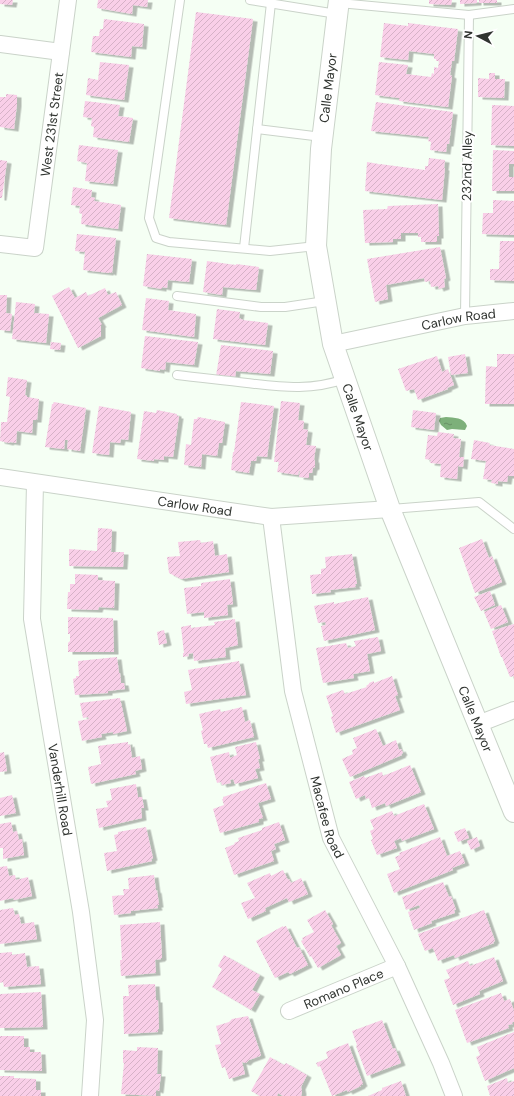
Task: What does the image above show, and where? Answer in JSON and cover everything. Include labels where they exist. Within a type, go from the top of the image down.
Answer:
[{"type":"street","name":"West 231st Street","points":[[0,244],[35,248],[68,0]]},
{"type":"street","name":"Calle Mayor","points":[[339,6],[322,137],[316,246],[333,344],[390,509],[514,812]]},
{"type":"street","points":[[0,44],[61,52]]},
{"type":"street","name":"Carlow Road","points":[[333,344],[465,316],[514,311]]},
{"type":"street","name":"Carlow Road","points":[[0,477],[271,517],[390,509]]},
{"type":"street","name":"Vanderhill Road","points":[[35,482],[32,619],[82,912],[95,1020],[90,1096]]},
{"type":"street","name":"Macafee Road","points":[[271,517],[293,691],[331,838],[397,966],[442,1063],[454,1096]]},
{"type":"street","points":[[478,724],[514,710]]},
{"type":"street","name":"Romano Place","points":[[289,1011],[397,966]]},
{"type":"lane","points":[[180,0],[149,218],[156,238],[169,242],[270,251],[316,246]]},
{"type":"lane","points":[[250,0],[271,3],[469,15],[514,9]]},
{"type":"lane","points":[[244,248],[271,3]]},
{"type":"lane","name":"232nd Alley","points":[[465,316],[469,15]]},
{"type":"lane","points":[[257,129],[322,137]]},
{"type":"lane","points":[[177,296],[261,307],[285,307],[325,301]]},
{"type":"lane","points":[[177,375],[293,388],[315,387],[332,384],[345,379]]},
{"type":"lane","points":[[390,509],[479,502],[514,529]]},
{"type":"water","points":[[440,418],[458,418],[464,421],[467,426],[465,430],[447,430],[439,421]]},
{"type":"building","points":[[0,0],[13,0],[12,5],[0,4]]},
{"type":"building","points":[[98,0],[148,0],[147,7],[133,5],[132,14],[97,8]]},
{"type":"building","points":[[429,0],[452,0],[451,5],[429,4]]},
{"type":"building","points":[[460,0],[477,0],[477,3],[460,4]]},
{"type":"building","points":[[479,0],[497,0],[497,3],[479,3]]},
{"type":"building","points":[[196,12],[253,19],[226,225],[169,218]]},
{"type":"building","points":[[104,19],[144,24],[142,47],[132,46],[131,57],[91,52],[93,36],[99,36],[100,29],[103,29]]},
{"type":"building","points":[[384,23],[408,26],[408,23],[458,29],[454,61],[452,61],[450,75],[452,76],[448,107],[399,101],[399,98],[375,95],[379,62],[408,65],[406,74],[431,77],[432,73],[434,74],[434,67],[438,68],[439,61],[434,59],[434,54],[409,51],[408,60],[380,57]]},
{"type":"building","points":[[100,62],[129,65],[124,100],[86,95],[88,78],[98,80]]},
{"type":"building","points":[[489,73],[495,73],[495,79],[505,79],[504,98],[478,97],[478,78],[489,79]]},
{"type":"building","points":[[6,94],[17,95],[14,129],[0,127],[0,97],[6,97]]},
{"type":"building","points":[[85,101],[120,105],[118,116],[133,118],[129,142],[93,137],[94,127],[91,126],[92,118],[83,117]]},
{"type":"building","points":[[376,102],[453,112],[449,144],[447,144],[446,152],[430,150],[431,142],[428,141],[429,137],[371,131]]},
{"type":"building","points":[[492,105],[514,106],[514,146],[491,145]]},
{"type":"building","points":[[79,145],[118,150],[113,184],[85,181],[87,163],[77,161]]},
{"type":"building","points":[[493,150],[514,151],[514,164],[509,164],[509,177],[514,177],[514,191],[492,191]]},
{"type":"building","points":[[429,158],[445,160],[442,200],[365,191],[367,162],[379,164],[378,165],[380,164],[425,170],[425,166],[428,166]]},
{"type":"building","points":[[0,160],[7,161],[2,198],[0,198]]},
{"type":"building","points":[[73,187],[92,190],[91,197],[95,198],[94,201],[121,205],[118,229],[81,224],[82,214],[79,213],[80,206],[71,205]]},
{"type":"building","points":[[493,200],[514,201],[514,235],[482,234],[483,213],[493,213]]},
{"type":"building","points":[[438,204],[439,236],[437,236],[437,242],[421,242],[421,237],[418,237],[418,233],[401,233],[401,239],[393,239],[393,242],[365,243],[363,210],[387,209],[388,206]]},
{"type":"building","points":[[77,234],[116,238],[112,273],[83,270],[85,252],[75,251]]},
{"type":"building","points":[[500,241],[514,241],[514,281],[490,280],[490,269],[499,269]]},
{"type":"building","points":[[440,247],[446,278],[444,279],[445,287],[439,289],[438,286],[431,287],[430,281],[425,282],[424,278],[386,285],[388,299],[375,302],[367,259]]},
{"type":"building","points":[[147,254],[192,259],[189,282],[168,280],[167,288],[162,287],[162,289],[143,286]]},
{"type":"building","points":[[207,261],[259,267],[256,290],[223,287],[222,295],[203,292]]},
{"type":"building","points":[[69,287],[75,298],[86,292],[88,296],[105,288],[108,295],[116,292],[122,305],[98,318],[102,325],[101,336],[78,348],[52,296]]},
{"type":"building","points":[[0,295],[7,295],[6,313],[12,314],[10,331],[0,330]]},
{"type":"building","points":[[146,298],[169,301],[168,310],[196,314],[194,337],[142,330]]},
{"type":"building","points":[[16,302],[35,304],[34,313],[49,314],[46,343],[12,339]]},
{"type":"building","points":[[217,309],[240,312],[239,318],[243,320],[268,323],[265,345],[213,339]]},
{"type":"building","points":[[145,336],[198,342],[194,365],[166,362],[165,370],[160,369],[160,371],[141,368]]},
{"type":"building","points":[[51,342],[61,343],[60,350],[50,349]]},
{"type":"building","points":[[221,345],[273,351],[270,374],[236,371],[235,378],[216,376]]},
{"type":"building","points":[[465,354],[468,373],[451,375],[448,357]]},
{"type":"building","points":[[497,354],[514,354],[514,404],[485,404],[486,366],[497,367]]},
{"type":"building","points":[[437,356],[442,372],[448,369],[454,385],[447,388],[448,389],[418,400],[414,389],[406,391],[398,369]]},
{"type":"building","points":[[8,377],[27,380],[25,395],[27,397],[39,399],[37,420],[33,420],[32,433],[17,431],[16,443],[0,441],[1,422],[7,422],[10,397],[6,396]]},
{"type":"building","points":[[281,401],[300,403],[298,420],[304,421],[303,429],[308,430],[306,445],[316,446],[314,459],[315,467],[313,468],[312,473],[309,473],[309,478],[299,477],[300,471],[298,475],[277,472],[279,462],[274,462]]},
{"type":"building","points":[[54,402],[86,408],[80,451],[67,449],[68,440],[65,440],[64,449],[45,447],[52,404]]},
{"type":"building","points":[[241,402],[274,406],[267,457],[257,456],[256,461],[251,461],[249,473],[231,470]]},
{"type":"building","points":[[99,406],[131,412],[128,440],[121,439],[120,443],[110,442],[109,455],[92,453]]},
{"type":"building","points":[[157,410],[177,414],[177,416],[179,416],[173,457],[164,456],[164,460],[154,459],[154,461],[137,459],[144,411],[156,413]]},
{"type":"building","points":[[413,410],[436,413],[434,430],[411,427]]},
{"type":"building","points":[[198,417],[225,422],[222,443],[219,443],[217,456],[202,454],[201,467],[184,465],[186,444],[191,445],[194,419],[197,419]]},
{"type":"building","points":[[438,432],[454,434],[453,438],[461,439],[459,457],[464,457],[463,467],[458,466],[457,479],[440,477],[441,464],[430,463],[431,460],[425,459],[428,435],[437,436]]},
{"type":"building","points":[[474,440],[490,443],[489,445],[514,449],[514,476],[508,476],[507,482],[498,481],[498,484],[491,483],[492,480],[483,479],[486,461],[471,459]]},
{"type":"building","points":[[98,528],[112,529],[111,552],[124,552],[123,567],[69,566],[69,549],[97,551]]},
{"type":"building","points":[[482,539],[489,558],[492,556],[502,582],[475,593],[459,548]]},
{"type":"building","points":[[200,540],[201,543],[213,541],[215,556],[227,554],[229,572],[181,579],[169,573],[167,557],[180,556],[178,542]]},
{"type":"building","points":[[352,554],[357,584],[355,584],[356,587],[312,594],[310,575],[321,574],[321,569],[326,568],[325,557]]},
{"type":"building","points":[[75,574],[98,575],[98,580],[115,581],[114,608],[99,607],[98,610],[67,609],[68,592],[70,592],[70,584],[75,584]]},
{"type":"building","points":[[230,579],[233,604],[227,605],[228,615],[204,618],[204,612],[187,614],[184,588],[201,586],[201,583]]},
{"type":"building","points":[[490,591],[495,605],[481,611],[474,597]]},
{"type":"building","points":[[368,597],[375,630],[324,641],[321,626],[326,625],[325,622],[318,623],[314,606],[334,602],[334,604]]},
{"type":"building","points":[[501,605],[508,622],[491,629],[484,612]]},
{"type":"building","points":[[68,617],[113,618],[114,652],[68,652],[70,634],[68,634]]},
{"type":"building","points":[[235,619],[238,645],[225,648],[226,657],[194,661],[193,653],[188,654],[189,656],[183,657],[184,653],[181,627],[191,625],[191,628],[215,625],[214,622]]},
{"type":"building","points":[[514,624],[514,676],[510,677],[492,631]]},
{"type":"building","points":[[164,630],[167,643],[159,645],[157,632]]},
{"type":"building","points":[[378,637],[381,651],[367,654],[370,671],[353,674],[354,678],[323,683],[316,648],[346,643],[348,648],[356,646],[354,641]]},
{"type":"building","points":[[117,657],[121,683],[124,683],[125,689],[108,691],[108,693],[75,695],[73,679],[76,678],[76,676],[79,676],[78,661]]},
{"type":"building","points":[[239,661],[246,695],[186,704],[184,692],[192,690],[188,670]]},
{"type":"building","points":[[392,676],[398,695],[395,696],[400,710],[336,733],[331,717],[333,716],[326,696],[343,690],[345,694],[367,687],[366,686],[369,683],[374,681],[374,683]]},
{"type":"building","points":[[120,698],[127,731],[113,734],[113,732],[101,734],[102,737],[82,741],[78,721],[89,719],[88,717],[83,718],[80,703]]},
{"type":"building","points":[[242,707],[245,722],[250,720],[254,737],[208,748],[207,744],[204,744],[201,731],[203,730],[199,714],[220,709],[221,712]]},
{"type":"building","points":[[376,729],[383,746],[396,740],[399,750],[401,749],[403,753],[401,754],[402,755],[350,777],[342,759],[353,754],[352,750],[357,748],[353,738]]},
{"type":"building","points":[[128,742],[128,745],[130,744],[132,758],[140,756],[142,769],[135,771],[136,774],[91,784],[88,767],[101,764],[98,746]]},
{"type":"building","points":[[256,742],[260,759],[258,759],[260,768],[255,769],[258,778],[235,784],[233,779],[230,780],[231,783],[222,785],[221,782],[217,783],[210,757],[229,752],[230,758],[237,755],[235,747]]},
{"type":"building","points":[[4,752],[7,771],[0,772],[0,753]]},
{"type":"building","points":[[410,765],[421,792],[386,806],[385,803],[372,808],[369,798],[366,799],[365,795],[356,799],[349,782],[364,776],[365,778],[382,772],[383,776]]},
{"type":"building","points":[[266,783],[271,799],[258,803],[263,818],[259,819],[259,822],[220,833],[213,809],[224,805],[222,799],[223,797]]},
{"type":"building","points":[[136,784],[138,797],[142,797],[144,808],[141,808],[142,818],[99,828],[96,809],[108,807],[106,801],[112,800],[110,789]]},
{"type":"building","points":[[12,795],[16,813],[0,816],[0,798]]},
{"type":"building","points":[[424,804],[434,829],[402,841],[401,838],[394,841],[397,848],[377,855],[371,840],[373,839],[370,831],[374,829],[370,820],[392,811],[394,816]]},
{"type":"building","points":[[11,822],[13,832],[17,831],[19,840],[22,839],[24,855],[3,859],[3,848],[0,848],[0,824]]},
{"type":"building","points":[[279,822],[285,840],[274,844],[276,849],[271,851],[274,861],[234,875],[225,848],[239,841],[238,838],[262,830],[262,828]]},
{"type":"building","points":[[146,827],[153,858],[151,859],[152,861],[107,871],[104,853],[117,851],[114,835],[118,834],[118,832]]},
{"type":"building","points":[[465,828],[469,838],[458,842],[454,832]]},
{"type":"building","points":[[440,837],[447,856],[460,851],[465,863],[452,868],[453,870],[394,893],[387,874],[400,869],[395,857],[400,855],[399,853]]},
{"type":"building","points":[[477,837],[480,846],[471,850],[467,841]]},
{"type":"building","points":[[7,866],[9,876],[15,875],[16,880],[28,877],[32,896],[0,901],[0,867]]},
{"type":"building","points":[[283,870],[291,883],[301,878],[308,894],[289,902],[287,898],[265,908],[266,911],[248,919],[241,903],[255,898],[247,883],[270,873],[271,876]]},
{"type":"building","points":[[154,875],[159,905],[157,905],[158,908],[131,911],[131,913],[114,915],[112,896],[124,895],[123,889],[129,889],[128,878]]},
{"type":"building","points":[[443,882],[449,897],[451,896],[456,910],[454,910],[455,913],[431,921],[432,923],[414,930],[408,912],[420,908],[419,905],[406,910],[402,897]]},
{"type":"building","points":[[13,908],[15,915],[19,914],[21,924],[34,922],[37,939],[0,944],[0,910]]},
{"type":"building","points":[[325,910],[341,943],[336,946],[341,955],[318,968],[301,941],[303,940],[302,938],[314,932],[307,920]]},
{"type":"building","points":[[484,910],[495,941],[493,942],[494,943],[455,958],[454,955],[438,961],[433,948],[425,951],[418,934]]},
{"type":"building","points":[[160,922],[162,958],[155,960],[156,973],[121,976],[120,960],[122,960],[120,925]]},
{"type":"building","points":[[283,926],[286,926],[297,948],[299,947],[308,965],[290,974],[288,972],[275,978],[256,941]]},
{"type":"building","points":[[12,952],[12,955],[25,953],[27,967],[39,966],[41,984],[4,987],[3,982],[0,983],[0,953]]},
{"type":"building","points":[[224,955],[260,975],[252,990],[260,994],[251,1010],[212,987],[222,969],[218,966]]},
{"type":"building","points":[[494,957],[503,981],[479,991],[480,994],[453,1005],[444,980],[450,978],[446,970],[468,961],[470,966]]},
{"type":"building","points":[[155,984],[156,1000],[158,1000],[158,1032],[124,1034],[123,996],[129,996],[128,985]]},
{"type":"building","points":[[41,992],[43,1027],[0,1028],[0,994]]},
{"type":"building","points":[[501,993],[504,1001],[510,999],[514,1011],[513,1024],[508,1025],[509,1028],[467,1043],[455,1010]]},
{"type":"building","points":[[248,1016],[261,1055],[249,1060],[246,1063],[242,1062],[245,1074],[229,1079],[225,1067],[222,1068],[215,1045],[221,1044],[216,1026],[229,1022],[232,1019]]},
{"type":"building","points":[[382,1020],[393,1049],[395,1048],[401,1063],[367,1076],[352,1031]]},
{"type":"building","points":[[514,1032],[514,1068],[485,1081],[476,1057],[480,1055],[477,1047]]},
{"type":"building","points":[[0,1036],[24,1036],[24,1047],[30,1047],[30,1052],[41,1052],[42,1071],[0,1070]]},
{"type":"building","points":[[348,1043],[363,1084],[348,1092],[347,1090],[332,1096],[320,1066],[318,1067],[316,1063],[328,1058],[326,1052]]},
{"type":"building","points":[[137,1047],[158,1048],[157,1074],[161,1074],[159,1091],[156,1090],[156,1096],[121,1094],[124,1063],[123,1050],[137,1051]]},
{"type":"building","points":[[270,1057],[284,1065],[286,1063],[307,1075],[301,1087],[301,1096],[283,1096],[278,1093],[277,1096],[260,1096],[251,1091]]},
{"type":"building","points":[[0,1076],[36,1079],[36,1090],[41,1090],[41,1096],[0,1096]]},
{"type":"building","points":[[507,1078],[508,1083],[514,1081],[514,1096],[490,1096],[487,1086]]},
{"type":"building","points":[[401,1081],[406,1096],[368,1096],[382,1090],[382,1088]]}]
